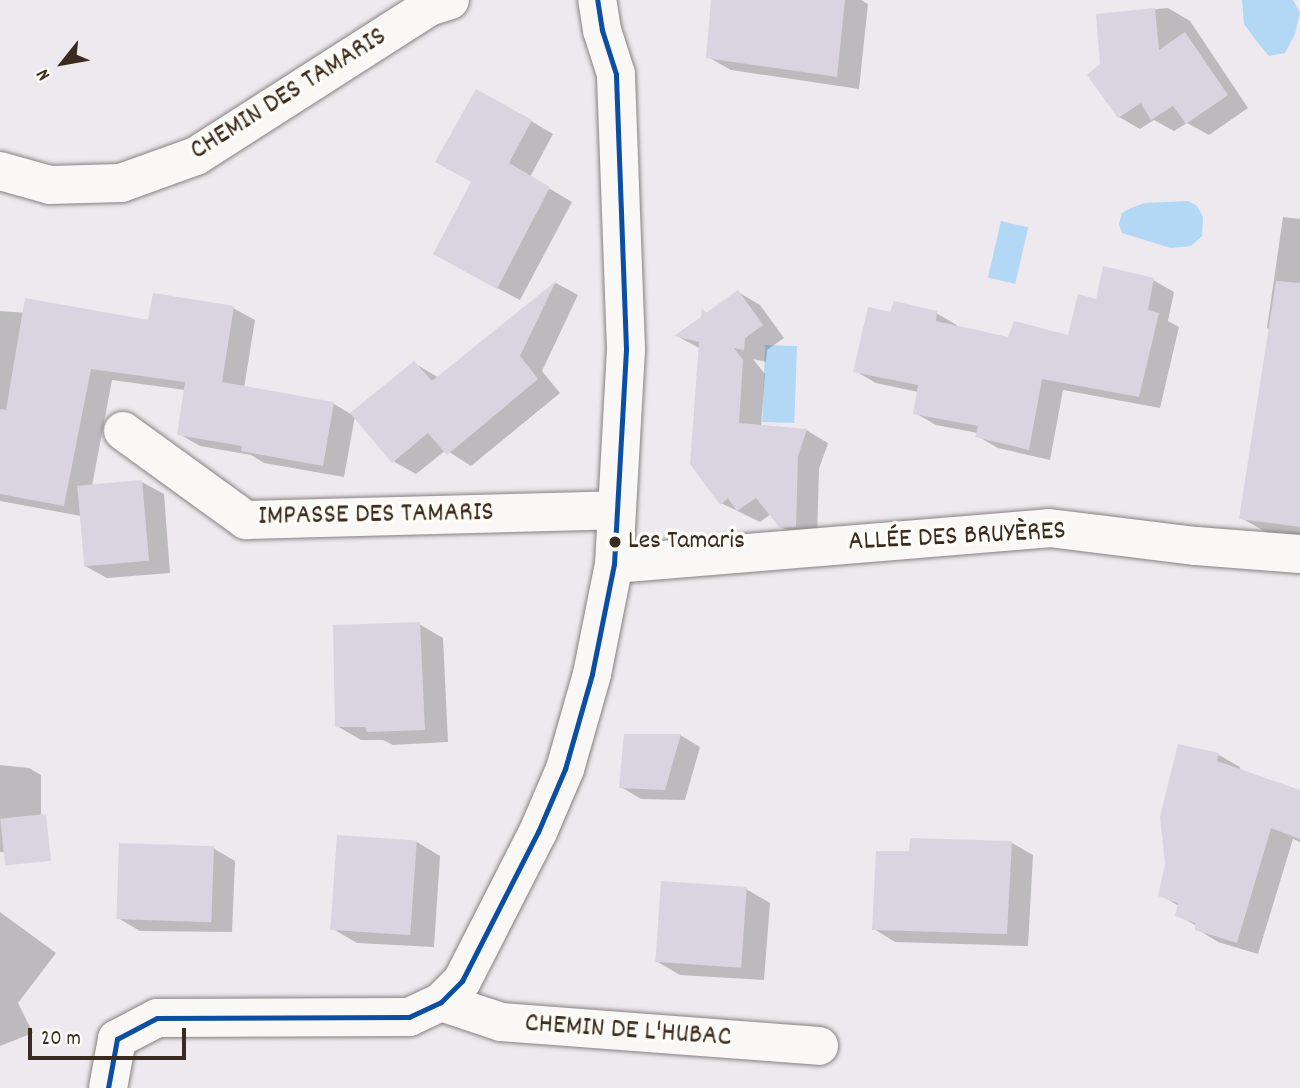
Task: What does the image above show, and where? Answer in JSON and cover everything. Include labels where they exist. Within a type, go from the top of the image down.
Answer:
[{"type":"street","name":"CHEMIN DES TAMARIS","points":[[0,171],[50,186],[121,183],[196,156],[429,7],[450,0]]},
{"type":"street","points":[[108,1088],[117,1039],[157,1018],[409,1017],[441,1002],[462,981],[538,832],[565,769],[592,674],[614,564],[626,349],[616,75],[591,1]]},
{"type":"street","name":"IMPASSE DES TAMARIS","points":[[123,431],[246,520],[616,510]]},
{"type":"street","name":"ALLÉE DES BRUYÈRES","points":[[614,564],[1049,528],[1196,546],[1300,554]]},
{"type":"street","name":"CHEMIN DE L'HUBAC","points":[[441,1002],[501,1023],[819,1045]]},
{"type":"water","points":[[1242,0],[1293,0],[1300,13],[1295,34],[1285,53],[1269,56],[1258,43],[1244,24]]},
{"type":"water","points":[[1188,201],[1197,206],[1203,217],[1202,236],[1191,246],[1171,248],[1122,233],[1119,224],[1122,213],[1131,208],[1145,203]]},
{"type":"water","points":[[1001,221],[1028,227],[1015,284],[988,278]]},
{"type":"water","points":[[765,345],[797,346],[794,423],[762,422]]},
{"type":"building","points":[[711,0],[845,0],[837,77],[706,58]]},
{"type":"building","points":[[1155,8],[1159,50],[1185,32],[1228,95],[1186,124],[1173,106],[1151,120],[1141,103],[1118,118],[1087,75],[1100,64],[1096,14]]},
{"type":"building","points":[[476,89],[532,120],[509,163],[550,187],[497,289],[433,254],[471,182],[435,162]]},
{"type":"building","points":[[1103,266],[1154,278],[1148,310],[1159,313],[1139,397],[1042,379],[1029,450],[975,437],[978,426],[913,414],[918,385],[853,372],[868,307],[890,312],[894,301],[937,311],[936,321],[1008,337],[1014,321],[1068,335],[1078,294],[1096,299]]},
{"type":"building","points":[[556,281],[520,356],[538,379],[447,455],[428,433],[392,463],[350,413],[414,361],[432,381]]},
{"type":"building","points":[[1276,281],[1300,283],[1300,527],[1239,519]]},
{"type":"building","points":[[738,290],[763,325],[745,338],[744,350],[734,348],[743,360],[739,423],[807,429],[798,456],[796,527],[780,528],[756,498],[737,511],[728,498],[720,505],[690,464],[699,342],[674,336],[701,317],[702,308],[706,313]]},
{"type":"building","points":[[153,293],[234,306],[222,382],[334,402],[323,466],[241,451],[242,446],[177,435],[185,382],[91,369],[64,506],[0,494],[0,409],[6,410],[25,298],[148,320]]},
{"type":"building","points":[[142,480],[149,561],[84,566],[77,486]]},
{"type":"building","points":[[420,622],[425,730],[367,732],[365,727],[335,727],[333,625]]},
{"type":"building","points":[[624,734],[681,734],[665,790],[619,788]]},
{"type":"building","points":[[1178,744],[1219,753],[1217,761],[1300,790],[1300,839],[1271,828],[1237,943],[1195,930],[1195,923],[1175,916],[1178,903],[1158,896],[1165,864],[1160,817]]},
{"type":"building","points":[[46,814],[51,861],[5,866],[0,819]]},
{"type":"building","points":[[337,835],[417,841],[410,935],[330,930]]},
{"type":"building","points":[[910,838],[1012,841],[1007,934],[872,930],[876,851],[909,851]]},
{"type":"building","points":[[119,843],[214,846],[211,922],[116,919]]},
{"type":"building","points":[[661,881],[747,887],[741,968],[655,962]]},
{"type":"transit line","points":[[108,1088],[117,1039],[157,1018],[409,1017],[441,1002],[462,981],[538,832],[565,769],[592,674],[614,564],[626,349],[616,74],[602,30],[597,0]]},
{"type":"place","name":"Les Tamaris","points":[[615,542]]}]
